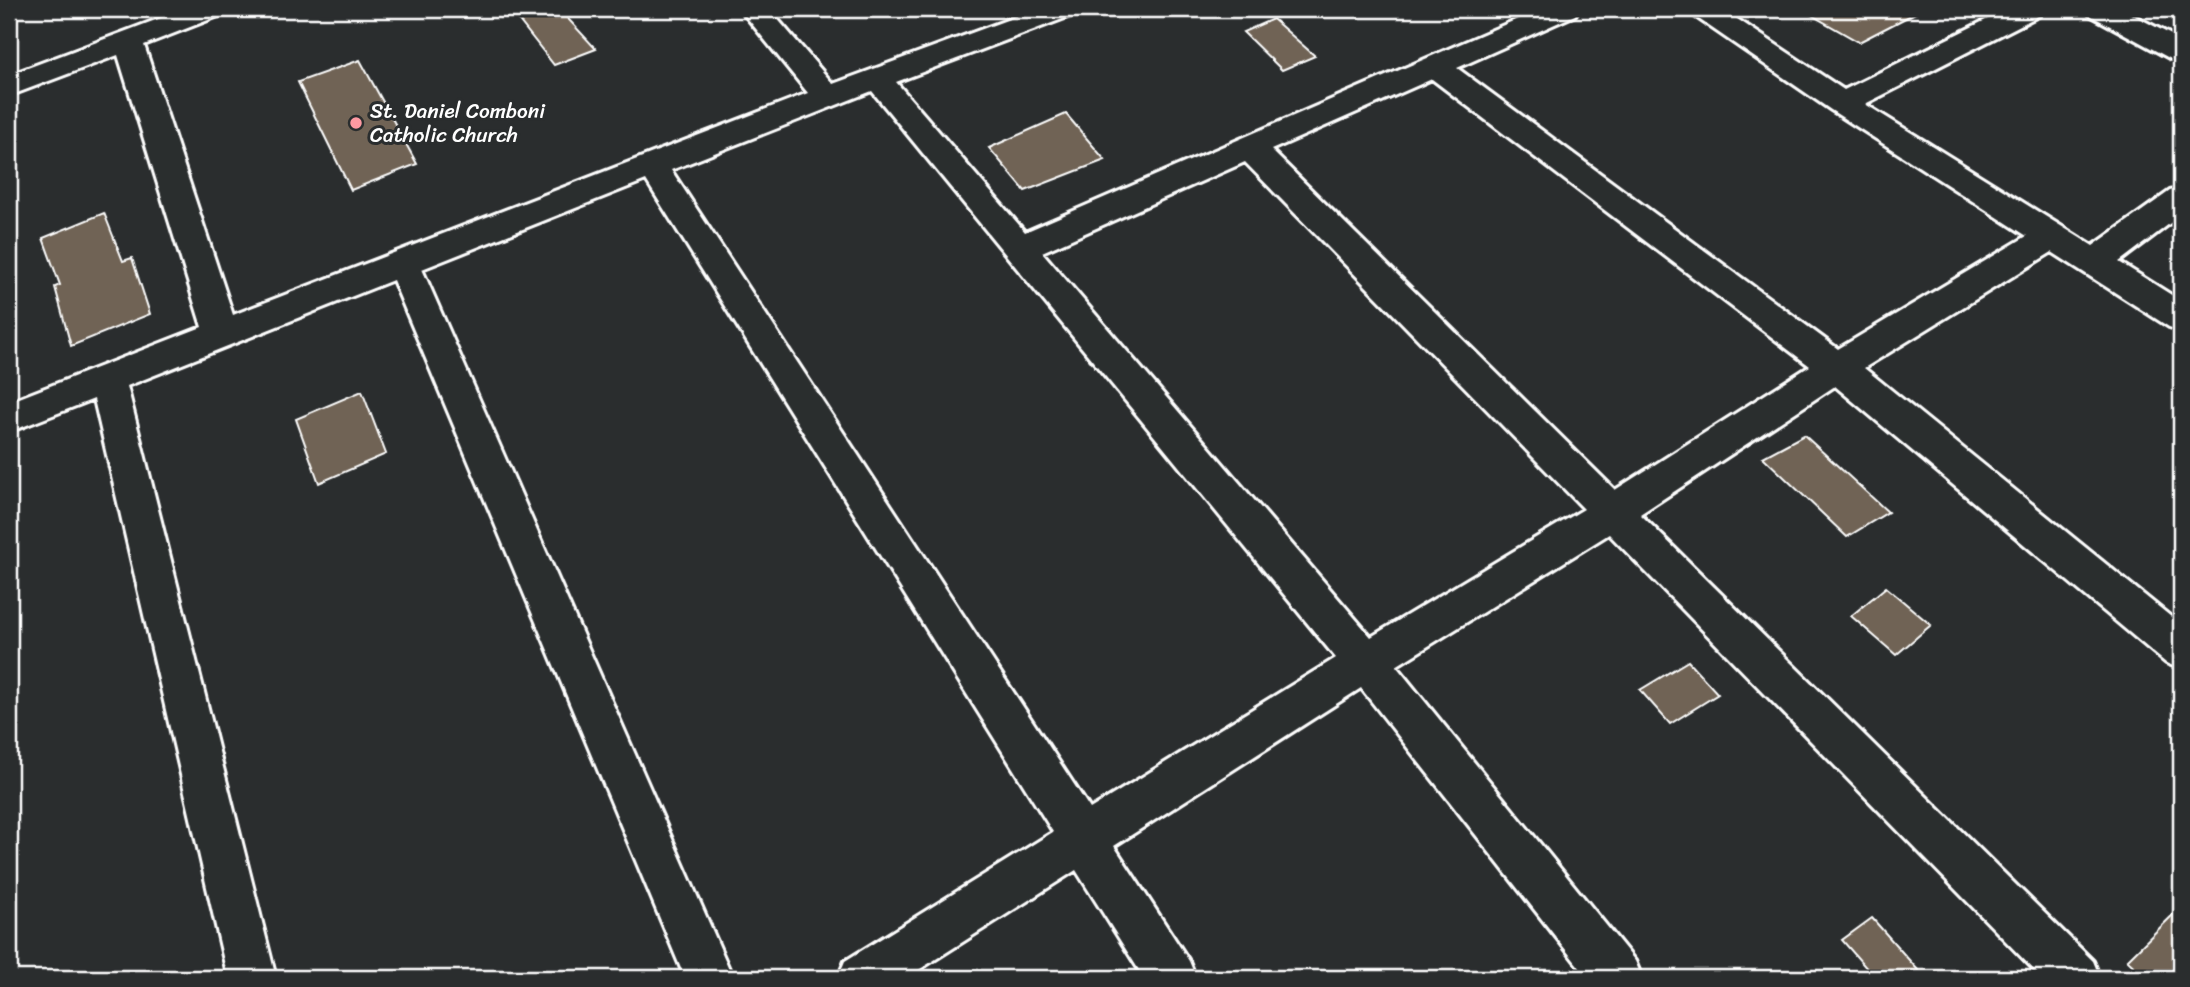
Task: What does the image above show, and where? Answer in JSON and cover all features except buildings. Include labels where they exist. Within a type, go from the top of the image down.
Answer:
[{"type":"street","points":[[9,86],[211,9]]},
{"type":"street","points":[[754,9],[827,97]]},
{"type":"street","points":[[1021,248],[1565,9]]},
{"type":"street","points":[[1703,9],[1842,103],[2181,318]]},
{"type":"street","points":[[1842,103],[2030,9]]},
{"type":"street","points":[[2100,9],[2181,52]]},
{"type":"street","points":[[9,417],[1043,12]]},
{"type":"street","points":[[128,40],[222,334]]},
{"type":"street","points":[[1436,67],[1837,367],[2181,650]]},
{"type":"street","points":[[876,77],[1366,662],[1618,978]]},
{"type":"street","points":[[1249,147],[2076,978]]},
{"type":"street","points":[[652,165],[1172,978]]},
{"type":"street","points":[[2093,264],[2181,199]]},
{"type":"street","points":[[862,978],[1366,662],[1612,513],[1837,367],[2051,237]]},
{"type":"street","points":[[402,264],[709,978]]},
{"type":"street","points":[[107,379],[253,978]]},
{"type":"place","name":"St. Daniel Comboni Catholic Church","points":[[356,123]]}]
